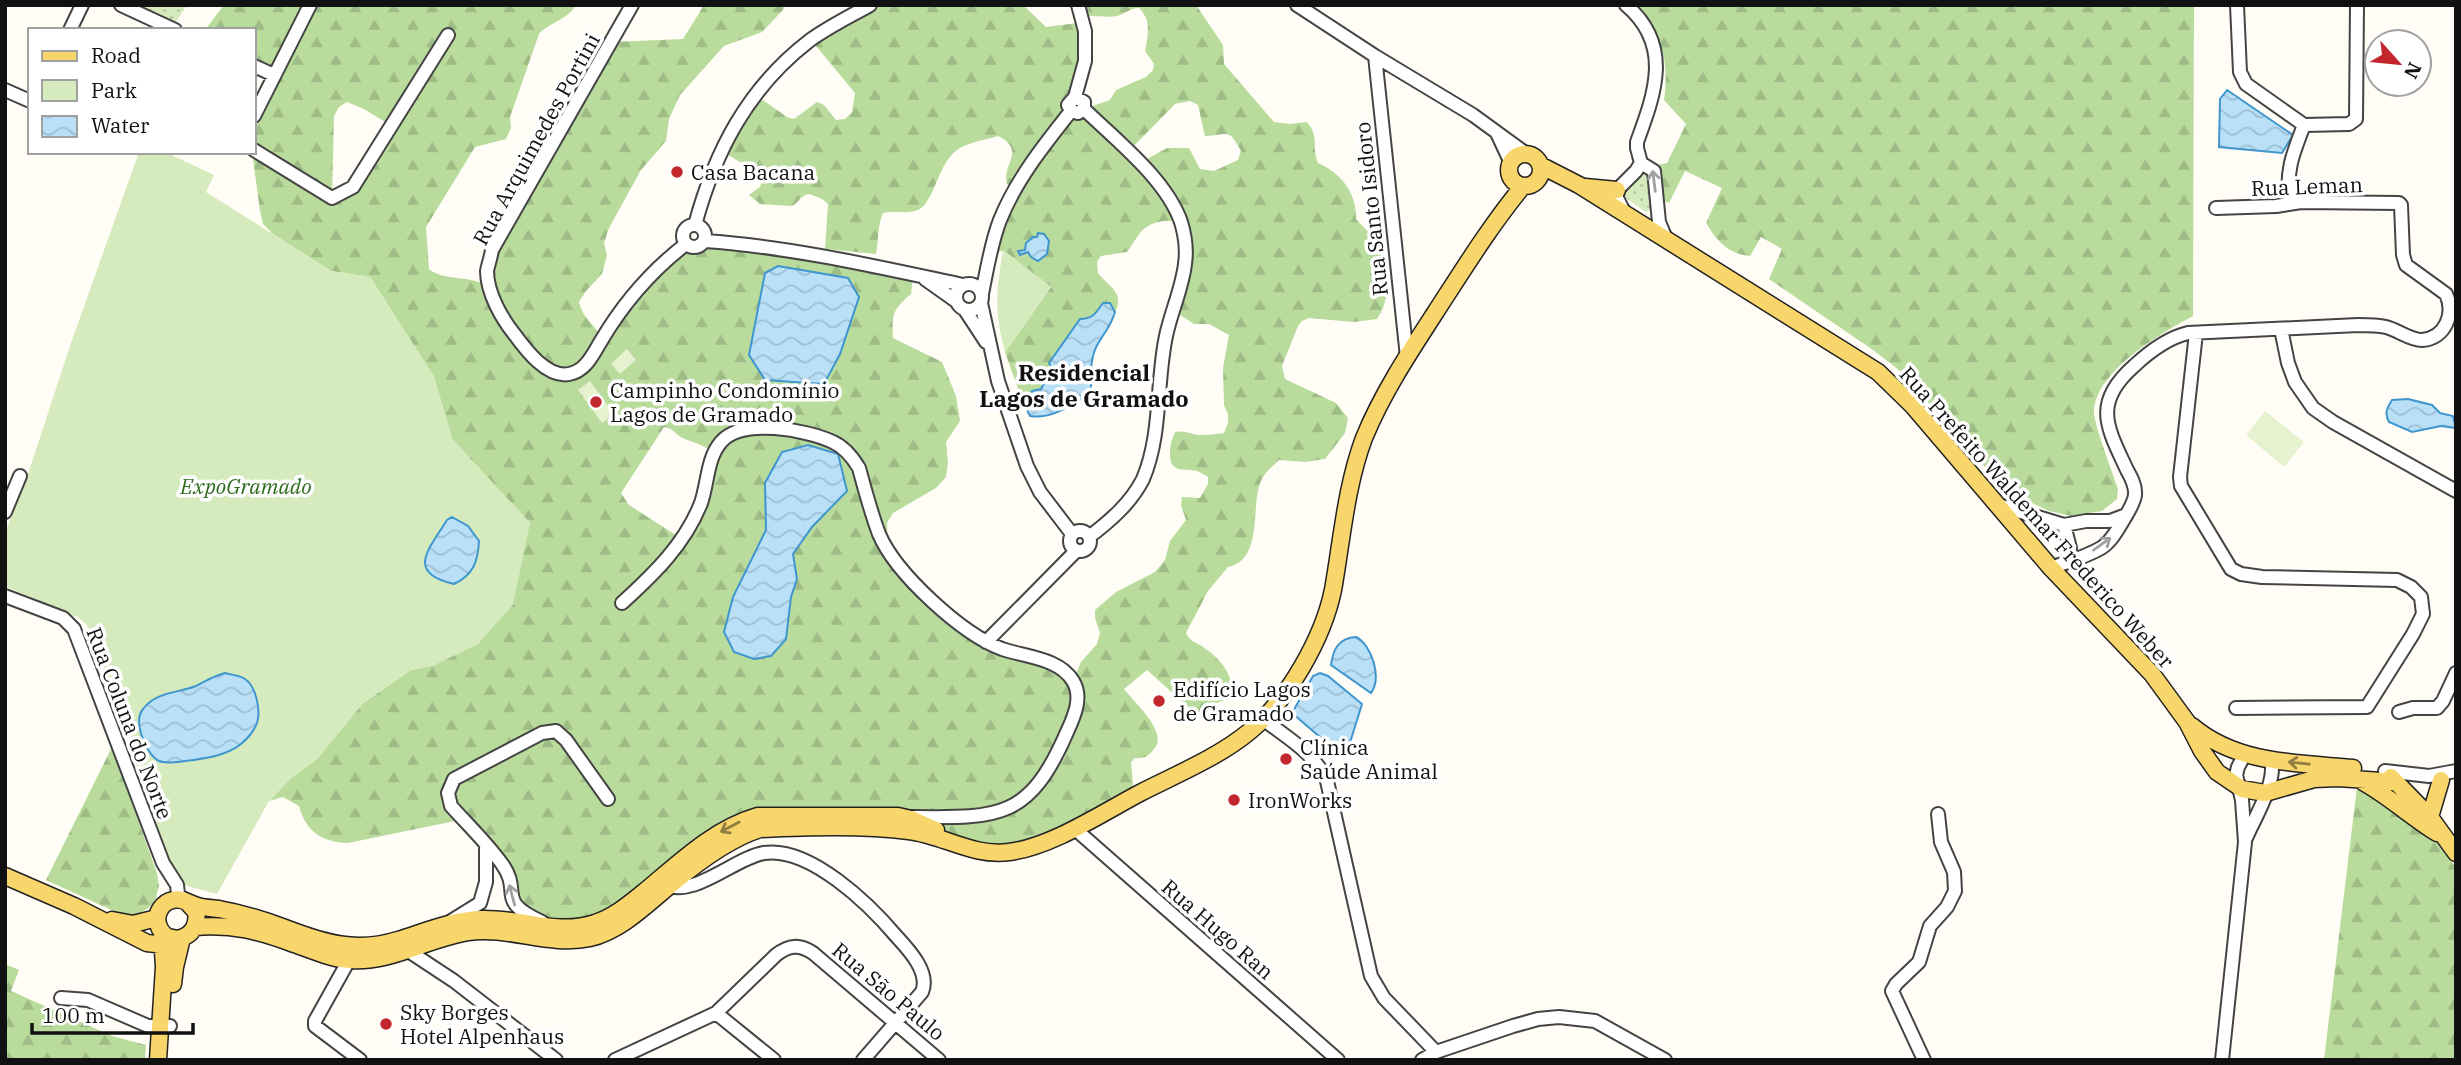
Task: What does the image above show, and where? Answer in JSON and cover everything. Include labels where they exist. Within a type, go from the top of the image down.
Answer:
[{"type":"main road","points":[[169,1060],[165,1026],[164,967],[166,929],[175,899],[260,920],[339,946],[391,942],[479,919],[576,929],[606,919],[674,883],[716,834],[740,821],[758,816],[898,823],[960,846],[993,853],[1010,852],[1029,848],[1074,828],[1233,743],[1263,719],[1294,679],[1307,656],[1326,615],[1357,458],[1378,408],[1407,357],[1525,171]]},
{"type":"main road","name":"Rua Prefeito Waldemar Frederico Weber","points":[[1525,171],[1579,185],[1878,372],[1913,406],[2051,568],[2152,674],[2187,722]]},
{"type":"main road","name":"Rua Prefeito Waldemar Frederico Weber","points":[[1525,171],[1595,196]]},
{"type":"main road","points":[[1579,185],[1596,190],[1617,190]]},
{"type":"main road","points":[[2187,722],[2216,743],[2245,754],[2390,777],[2430,817],[2456,853]]},
{"type":"main road","points":[[2187,722],[2217,772],[2239,787],[2254,793],[2265,793],[2314,779],[2362,774],[2419,822],[2441,835]]},
{"type":"main road","points":[[2430,817],[2449,775]]},
{"type":"main road","points":[[195,927],[233,926],[349,960],[410,951],[468,932],[495,930],[570,940],[591,938],[631,917],[744,834],[760,829],[898,823],[924,819],[960,846]]},
{"type":"main road","points":[[5,876],[74,906],[157,948],[164,967]]},
{"type":"main road","points":[[74,906],[124,924],[190,934],[195,927],[196,912],[187,902]]},
{"type":"main road","points":[[147,943],[166,929]]},
{"type":"main road","points":[[158,1060],[174,967],[166,929]]},
{"type":"main road","points":[[349,960],[348,952],[360,946]]},
{"type":"street","points":[[71,28],[82,5]]},
{"type":"street","points":[[121,5],[171,28]]},
{"type":"street","points":[[256,112],[310,5]]},
{"type":"street","name":"Rua Arquimedes Portini","points":[[632,5],[492,250],[487,271],[490,287],[497,306],[513,333],[528,351],[556,373],[566,375],[579,371],[588,363],[613,321],[637,289],[686,244]]},
{"type":"street","points":[[695,225],[723,150],[754,94],[811,40],[870,5]]},
{"type":"street","points":[[960,305],[975,309],[975,291],[1013,192],[1031,163],[1084,102],[1075,97],[1085,61],[1086,45],[1086,31],[1078,5]]},
{"type":"street","name":"Rua Prefeito Waldemar Frederico Weber","points":[[1297,5],[1473,115],[1497,133],[1525,171]]},
{"type":"street","points":[[1626,5],[1643,24],[1657,61],[1653,98],[1637,142],[1641,163],[1654,171],[1659,222],[1667,241]]},
{"type":"street","points":[[2238,5],[2240,72],[2246,84],[2304,125],[2349,124],[2356,119],[2357,5]]},
{"type":"street","points":[[256,151],[332,198],[353,187],[448,35]]},
{"type":"street","name":"Rua Santo Isidoro","points":[[1375,56],[1407,357]]},
{"type":"street","points":[[256,67],[274,75]]},
{"type":"street","points":[[5,90],[28,100]]},
{"type":"street","points":[[986,642],[1076,551],[1087,549],[1089,537],[1104,526],[1133,496],[1149,460],[1166,335],[1182,282],[1185,245],[1174,205],[1140,163],[1077,110]]},
{"type":"street","points":[[2290,203],[2288,173],[2304,125]]},
{"type":"street","name":"Rua Prefeito Waldemar Frederico Weber","points":[[1497,133],[1525,171]]},
{"type":"street","points":[[1625,215],[1617,198],[1617,190],[1636,172],[1641,163]]},
{"type":"street","name":"Rua Leman","points":[[2216,208],[2290,203],[2399,203],[2404,262],[2413,272],[2446,295],[2451,324]]},
{"type":"street","points":[[705,241],[703,229],[695,225],[684,232],[686,244],[694,248],[705,241],[784,250],[919,275],[975,291]]},
{"type":"street","points":[[919,275],[960,305],[990,348]]},
{"type":"street","points":[[960,305],[957,291],[975,291]]},
{"type":"street","points":[[975,291],[1027,466],[1040,492],[1072,534],[1070,546],[1076,551]]},
{"type":"street","points":[[2051,568],[2102,547],[2117,532],[2126,515],[2135,494],[2134,485],[2106,422],[2105,410],[2109,397],[2124,375],[2163,343],[2175,336],[2196,333],[2374,326],[2385,327],[2422,340],[2451,324]]},
{"type":"street","points":[[2281,329],[2291,372],[2313,408],[2456,491]]},
{"type":"street","points":[[2196,333],[2181,486],[2231,569],[2236,573],[2254,576],[2397,580],[2411,587],[2421,597],[2423,614],[2413,635],[2367,708],[2236,708]]},
{"type":"street","points":[[622,603],[661,567],[689,527],[701,503],[714,452],[726,436],[764,427],[835,443],[859,468],[879,534],[898,566],[942,610],[967,630],[986,642],[1059,667],[1073,681],[1078,694],[1074,718],[1056,757],[1044,777],[1026,798],[987,816],[924,819]]},
{"type":"street","points":[[5,512],[8,494],[20,476]]},
{"type":"street","points":[[1995,504],[2064,525],[2086,521],[2110,522],[2126,515]]},
{"type":"street","points":[[2064,525],[2070,548],[2068,561]]},
{"type":"street","points":[[1072,534],[1079,531],[1089,537]]},
{"type":"street","name":"Rua Coluna do Norte","points":[[5,596],[63,618],[74,629],[163,863],[177,886],[178,894],[187,902]]},
{"type":"street","points":[[2399,712],[2413,708],[2437,708],[2456,673]]},
{"type":"street","points":[[1263,719],[1320,765],[1327,781],[1371,976],[1427,1057],[1538,1019],[1574,1017],[1595,1021],[1665,1060]]},
{"type":"street","points":[[555,928],[528,916],[513,904],[506,870],[451,806],[448,793],[454,779],[542,733],[556,731],[566,740],[608,799]]},
{"type":"street","points":[[2222,1060],[2245,842],[2236,780],[2238,767],[2245,754]]},
{"type":"street","points":[[2245,842],[2271,783],[2271,760]]},
{"type":"street","points":[[2390,777],[2449,775]]},
{"type":"street","points":[[1924,1060],[1892,991],[1919,962],[1930,926],[1947,907],[1955,891],[1954,872],[1941,842],[1938,814]]},
{"type":"street","name":"Rua Hugo Ran","points":[[1074,828],[1338,1060]]},
{"type":"street","points":[[444,926],[480,903],[486,882],[486,845]]},
{"type":"street","points":[[674,883],[709,878],[746,859],[765,853],[778,853],[821,869],[840,881],[878,914],[904,944],[924,975],[925,985],[922,992],[863,1060]]},
{"type":"street","name":"Rua Coluna do Norte","points":[[163,863],[167,893],[166,929]]},
{"type":"street","points":[[391,942],[410,951],[454,981],[556,1060]]},
{"type":"street","name":"Rua São Paulo","points":[[716,1013],[786,947],[804,947],[939,1060]]},
{"type":"street","points":[[349,960],[315,1021],[315,1026],[360,1060]]},
{"type":"street","points":[[61,998],[88,1000],[148,1026],[165,1026]]},
{"type":"street","points":[[615,1060],[716,1013],[774,1060]]},
{"type":"green space","points":[[144,5],[187,5],[174,25],[141,9]]},
{"type":"green space","points":[[224,5],[576,5],[568,14],[539,34],[510,117],[511,128],[506,139],[475,147],[426,227],[429,269],[435,273],[490,287],[492,250],[612,42],[683,39],[704,5],[785,5],[762,32],[724,46],[680,95],[669,119],[666,141],[641,170],[609,228],[604,243],[607,255],[602,274],[579,302],[585,317],[602,337],[637,289],[689,247],[698,247],[705,241],[913,276],[911,294],[894,313],[893,338],[942,362],[956,396],[960,421],[946,442],[946,477],[936,488],[893,513],[887,523],[888,551],[967,630],[1053,664],[1073,681],[1081,662],[1097,644],[1100,633],[1095,610],[1116,592],[1155,572],[1165,560],[1170,541],[1186,520],[1181,505],[1182,497],[1200,498],[1208,484],[1208,477],[1201,473],[1173,466],[1170,450],[1175,432],[1199,435],[1224,433],[1228,423],[1224,405],[1223,368],[1229,335],[1209,324],[1194,324],[1180,315],[1176,304],[1182,282],[1181,223],[1170,221],[1154,224],[1140,233],[1127,252],[1101,256],[1097,262],[1098,273],[1117,295],[1118,305],[1115,312],[1110,303],[1086,319],[1040,389],[1027,403],[1026,411],[1005,352],[1051,287],[1004,251],[990,252],[1013,192],[1007,184],[1006,176],[1012,155],[1008,142],[998,136],[957,150],[945,164],[929,198],[920,209],[883,213],[876,254],[825,249],[828,204],[809,194],[792,206],[760,204],[749,195],[761,186],[756,174],[723,151],[754,94],[794,119],[817,102],[824,105],[836,120],[845,119],[852,112],[855,93],[811,40],[862,9],[856,5],[1023,5],[1046,27],[1077,23],[1086,45],[1068,105],[1084,109],[1110,100],[1116,90],[1146,77],[1153,70],[1154,64],[1145,51],[1147,23],[1139,8],[1113,17],[1083,16],[1078,5],[1196,5],[1223,45],[1224,64],[1274,122],[1307,122],[1314,137],[1318,163],[1334,172],[1346,185],[1354,201],[1356,219],[1376,241],[1382,253],[1387,282],[1385,302],[1377,319],[1354,322],[1309,318],[1302,321],[1282,366],[1285,379],[1336,403],[1348,418],[1345,433],[1325,459],[1306,462],[1279,460],[1264,475],[1258,491],[1254,530],[1247,554],[1228,567],[1208,591],[1186,633],[1191,640],[1215,656],[1225,669],[1231,683],[1229,698],[1208,707],[1204,712],[1195,713],[1147,670],[1124,689],[1149,718],[1157,735],[1154,749],[1148,755],[1135,758],[1131,762],[1133,784],[1130,793],[1029,848],[960,846],[758,816],[593,924],[528,916],[508,878],[486,845],[455,821],[348,843],[316,834],[306,823],[299,806],[283,797],[269,801],[291,778],[317,759],[363,703],[411,670],[435,665],[530,523],[452,439],[434,377],[370,277],[331,271],[273,234],[263,224],[252,154],[256,154],[256,112],[273,75],[256,67],[256,28],[207,28]],"holes":[[[1190,101],[1198,105],[1205,136],[1230,135],[1241,151],[1238,160],[1214,171],[1200,169],[1189,148],[1167,148],[1140,163],[1128,152],[1175,104]],[[347,102],[390,125],[353,187],[332,198],[334,116],[339,107]],[[749,355],[824,384],[766,380]],[[664,427],[714,452],[682,539],[629,505],[621,493]]]},
{"type":"green space","points":[[1638,5],[2194,5],[2193,316],[2164,332],[2132,355],[2106,382],[2098,396],[2095,417],[2118,489],[2117,499],[2102,511],[2071,516],[2049,511],[2006,491],[1899,370],[1769,279],[1782,249],[1761,237],[1750,256],[1742,255],[1719,241],[1706,223],[1722,188],[1685,171],[1669,203],[1662,200],[1658,165],[1667,163],[1686,124],[1664,100],[1666,73],[1659,38]]},
{"type":"green space","name":"ExpoGramado","points":[[138,154],[169,154],[214,175],[206,192],[331,271],[370,277],[434,377],[452,439],[530,523],[513,605],[478,644],[435,665],[411,670],[363,703],[317,759],[291,778],[269,801],[217,894],[180,884],[87,625],[79,618],[5,586],[5,533],[27,477]]},
{"type":"green space","points":[[1646,170],[1652,209],[1646,212],[1623,196]]},
{"type":"green space","points":[[1003,250],[1051,287],[1005,352],[997,301]]},
{"type":"green space","points":[[627,349],[636,360],[620,374],[611,364]]},
{"type":"green space","name":"Campinho Condomínio Lagos de Gramado","points":[[590,381],[614,414],[602,423],[578,390]]},
{"type":"green space","points":[[2265,411],[2304,442],[2284,467],[2246,435]]},
{"type":"green space","points":[[112,747],[157,873],[159,886],[154,904],[133,918],[46,880]]},
{"type":"green space","points":[[2357,787],[2377,795],[2435,838],[2456,868],[2456,1060],[2324,1060]]},
{"type":"green space","points":[[5,964],[19,970],[11,991],[112,1036],[146,1045],[145,1060],[5,1060]]},
{"type":"water","points":[[2227,90],[2293,135],[2282,153],[2219,147],[2220,99]]},
{"type":"water","points":[[1038,233],[1044,234],[1049,241],[1047,254],[1038,261],[1028,252],[1020,255],[1018,251],[1025,250],[1026,243],[1037,237]]},
{"type":"water","points":[[778,266],[848,278],[859,297],[840,354],[824,384],[765,380],[749,355],[765,273]]},
{"type":"water","points":[[1103,303],[1110,303],[1115,312],[1094,354],[1091,393],[1054,413],[1030,416],[1027,410],[1028,401],[1032,391],[1041,389],[1052,368],[1049,363],[1080,319],[1092,316]]},
{"type":"water","points":[[2408,399],[2432,405],[2440,413],[2453,416],[2456,428],[2441,426],[2412,432],[2389,422],[2387,411],[2392,400]]},
{"type":"water","points":[[808,445],[838,454],[847,491],[812,527],[793,554],[797,579],[791,597],[786,639],[771,656],[754,659],[734,652],[724,632],[733,597],[766,530],[765,483],[782,452]]},
{"type":"water","points":[[452,517],[468,526],[479,541],[473,567],[454,584],[430,573],[425,559],[447,520]]},
{"type":"water","points":[[1356,637],[1367,647],[1374,662],[1376,679],[1371,693],[1331,665],[1333,654],[1341,642]]},
{"type":"water","points":[[225,673],[245,679],[255,693],[258,718],[248,737],[228,751],[207,758],[168,763],[159,761],[149,752],[142,737],[139,721],[143,709],[161,696],[196,686]]},
{"type":"water","points":[[1320,673],[1328,676],[1362,704],[1348,749],[1344,752],[1335,750],[1292,713],[1313,676]]},
{"type":"place","name":"Casa Bacana","points":[[677,172]]},
{"type":"place","name":"Campinho Condomínio Lagos de Gramado","points":[[596,402]]},
{"type":"place","name":"Edifício Lagos de Gramado","points":[[1159,701]]},
{"type":"place","name":"Clínica Saúde Animal","points":[[1286,759]]},
{"type":"place","name":"IronWorks","points":[[1234,800]]},
{"type":"place","name":"Sky Borges Hotel Alpenhaus","points":[[386,1024]]},
{"type":"district","name":"Residencial Lagos de Gramado","points":[[1084,385]]}]
